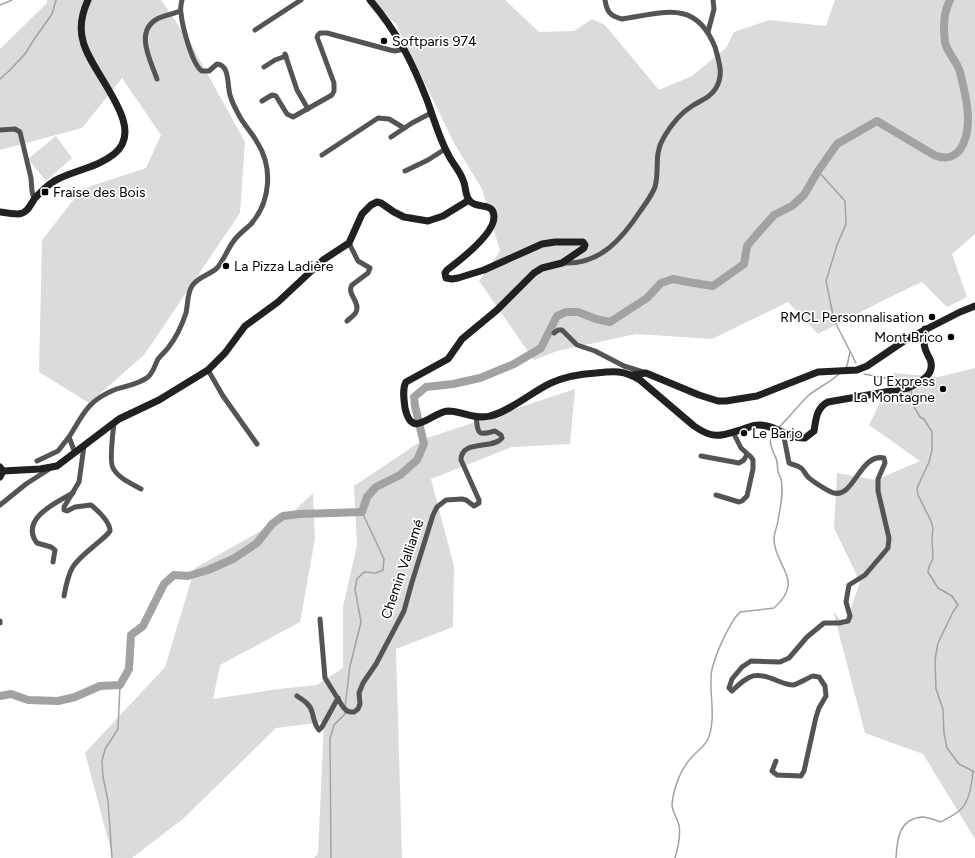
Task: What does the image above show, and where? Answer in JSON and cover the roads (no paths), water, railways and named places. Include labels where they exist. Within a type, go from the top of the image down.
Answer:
[{"type":"street","points":[[0,212],[17,214],[23,213],[28,210],[34,200],[51,183],[59,178],[103,161],[113,155],[122,146],[126,128],[122,116],[88,57],[83,42],[81,20],[83,10],[88,0]]},
{"type":"street","points":[[37,461],[58,451],[69,437],[87,408],[98,398],[113,390],[141,381],[148,377],[153,371],[158,359],[176,336],[182,325],[192,286],[201,277],[211,272],[218,266],[237,237],[252,223],[266,197],[268,182],[264,154],[258,142],[240,118],[230,95],[226,71],[219,64],[214,65],[209,71],[205,72],[198,69],[183,28],[180,11],[182,0]]},
{"type":"street","points":[[255,30],[301,0]]},
{"type":"street","points":[[370,0],[390,26],[404,49],[432,113],[440,139],[462,176],[469,200],[492,210],[494,219],[493,223],[475,247],[446,270],[446,278],[458,278],[484,270],[542,244],[555,242],[584,242],[584,248],[562,263]]},
{"type":"street","points":[[605,0],[608,12],[615,18],[622,19],[638,17],[667,9],[684,9],[696,15],[701,20],[708,32],[718,56],[721,76],[715,90],[708,97],[693,105],[684,113],[672,125],[664,137],[657,155],[656,178],[651,196],[637,217],[614,245],[599,256],[589,260],[562,263],[542,268],[534,273],[497,310],[462,338],[448,359],[406,382],[403,388],[407,414],[412,423],[420,424],[442,412],[450,411],[482,417],[496,415],[550,383],[567,377],[616,371],[632,375],[645,384],[686,420],[703,433],[710,436],[733,432],[758,425],[777,430],[793,437],[805,438],[814,431],[818,411],[828,402],[908,388],[916,384],[930,372],[932,369],[924,342],[925,329]]},
{"type":"street","points":[[708,32],[714,9],[713,0]]},
{"type":"street","points":[[157,79],[144,39],[146,31],[156,20],[180,11]]},
{"type":"street","points":[[262,101],[272,95],[276,96],[287,114],[293,117],[330,97],[334,91],[334,84],[317,37],[320,33],[327,33],[395,51],[404,49]]},
{"type":"street","points":[[264,67],[286,55],[297,90],[308,109]]},
{"type":"street","points":[[392,137],[423,116],[432,113]]},
{"type":"street","points":[[322,155],[378,118],[389,119],[404,128]]},
{"type":"street","points":[[0,130],[15,129],[20,132],[31,178],[34,200]]},
{"type":"street","points":[[405,171],[428,160],[445,149]]},
{"type":"street","points":[[0,505],[26,484],[61,464],[127,414],[159,400],[208,370],[225,353],[245,326],[282,298],[322,260],[349,243],[362,214],[367,208],[375,203],[381,203],[404,217],[428,221],[443,216],[469,200]]},
{"type":"street","points":[[347,321],[356,313],[357,309],[351,292],[352,284],[368,274],[370,268],[358,261],[349,243]]},
{"type":"street","points":[[554,333],[558,330],[562,330],[577,345],[595,351],[624,366],[646,373],[704,397],[718,401],[726,401],[757,396],[818,372],[857,370],[867,366],[907,339],[925,329],[975,306]]},
{"type":"street","points":[[208,370],[223,396],[257,444]]},
{"type":"street","points":[[632,375],[646,373]]},
{"type":"street","points":[[645,384],[642,377],[646,373]]},
{"type":"street","name":"Chemin Valliamé","points":[[320,619],[325,678],[343,707],[347,711],[351,712],[358,709],[360,704],[359,693],[363,682],[376,664],[404,611],[433,515],[437,507],[446,500],[466,500],[474,506],[479,503],[461,456],[465,450],[471,447],[496,443],[502,438],[501,435],[495,431],[484,434],[479,432],[477,429],[476,416]]},
{"type":"street","points":[[114,423],[113,469],[124,480],[141,490]]},
{"type":"street","points":[[776,761],[772,771],[777,775],[801,776],[804,771],[819,708],[826,696],[825,686],[819,678],[813,676],[795,685],[758,675],[748,677],[732,690],[729,688],[732,679],[751,661],[780,662],[789,658],[807,638],[824,623],[839,623],[848,620],[850,616],[846,602],[849,585],[865,575],[884,553],[888,548],[889,538],[878,491],[878,479],[885,463],[884,458],[876,459],[868,463],[843,492],[832,493],[811,479],[801,468],[789,463],[777,430]]},
{"type":"street","points":[[716,495],[739,502],[747,496],[753,469],[753,460],[741,448],[733,432]]},
{"type":"street","points":[[69,437],[75,453]]},
{"type":"street","points":[[64,596],[68,575],[73,566],[82,555],[110,531],[108,524],[91,505],[75,506],[67,511],[64,510],[64,507],[79,482],[84,446]]},
{"type":"street","points":[[701,456],[739,463],[744,460],[747,454]]},
{"type":"street","points":[[1,472],[52,468]]},
{"type":"street","points":[[53,562],[55,550],[51,547],[37,543],[33,527],[37,517],[42,512],[74,492]]},
{"type":"street","points":[[297,696],[310,707],[313,719],[319,730],[338,698]]},
{"type":"waterway","points":[[0,5],[12,0]]},
{"type":"waterway","points":[[0,79],[25,54],[52,14],[56,0]]},
{"type":"waterway","points":[[0,696],[11,694],[28,700],[58,701],[75,697],[100,686],[120,685],[129,669],[131,635],[143,626],[164,584],[174,575],[188,576],[208,570],[233,559],[257,543],[272,524],[283,516],[362,512],[367,497],[376,487],[400,475],[417,460],[424,444],[414,397],[426,387],[453,384],[480,378],[514,364],[541,348],[557,316],[566,312],[578,312],[596,319],[610,322],[647,298],[661,283],[673,279],[713,286],[744,264],[747,246],[774,215],[792,206],[804,195],[818,171],[837,144],[877,121],[934,155],[947,158],[956,154],[964,143],[967,133],[968,113],[960,72],[945,42],[944,20],[950,0]]},
{"type":"waterway","points":[[818,171],[845,201],[846,224],[837,245],[826,281],[834,320],[856,363]]},
{"type":"waterway","points":[[845,368],[847,366],[850,352]]},
{"type":"waterway","points":[[779,427],[809,395],[840,373]]},
{"type":"waterway","points":[[864,374],[904,380]]},
{"type":"waterway","points":[[911,389],[913,405],[932,432],[932,450],[929,462],[917,488],[918,495],[933,528],[933,558],[928,572],[938,588],[952,596],[958,605],[938,643],[935,660],[936,689],[943,709],[944,733],[947,748],[959,764],[975,772]]},
{"type":"waterway","points":[[675,858],[680,833],[679,825],[672,807],[674,792],[684,767],[708,739],[712,724],[711,678],[714,662],[721,643],[740,612],[774,608],[783,598],[788,589],[786,573],[775,549],[774,539],[782,495],[781,479],[778,472],[777,460],[770,443],[771,437],[775,431]]},
{"type":"waterway","points":[[345,707],[350,666],[361,622],[355,589],[357,579],[364,572],[376,573],[383,570],[384,559],[362,512]]},
{"type":"waterway","points":[[112,858],[108,801],[103,777],[102,761],[105,749],[118,729],[120,685]]},
{"type":"waterway","points":[[331,858],[330,739],[334,725],[345,714],[345,711]]},
{"type":"waterway","points":[[896,858],[899,837],[901,831],[908,822],[922,817],[941,822],[963,807],[970,792],[973,771]]},
{"type":"place","name":"Softparis 974","points":[[384,41]]},
{"type":"place","name":"Fraise des Bois","points":[[45,192]]},
{"type":"place","name":"La Pizza Ladière","points":[[226,266]]},
{"type":"place","name":"RMCL Personnalisation","points":[[932,317]]},
{"type":"place","name":"Mont Brico","points":[[951,337]]},
{"type":"place","name":"U Express La Montagne","points":[[943,389]]},
{"type":"place","name":"Le Barjo","points":[[744,433]]}]
